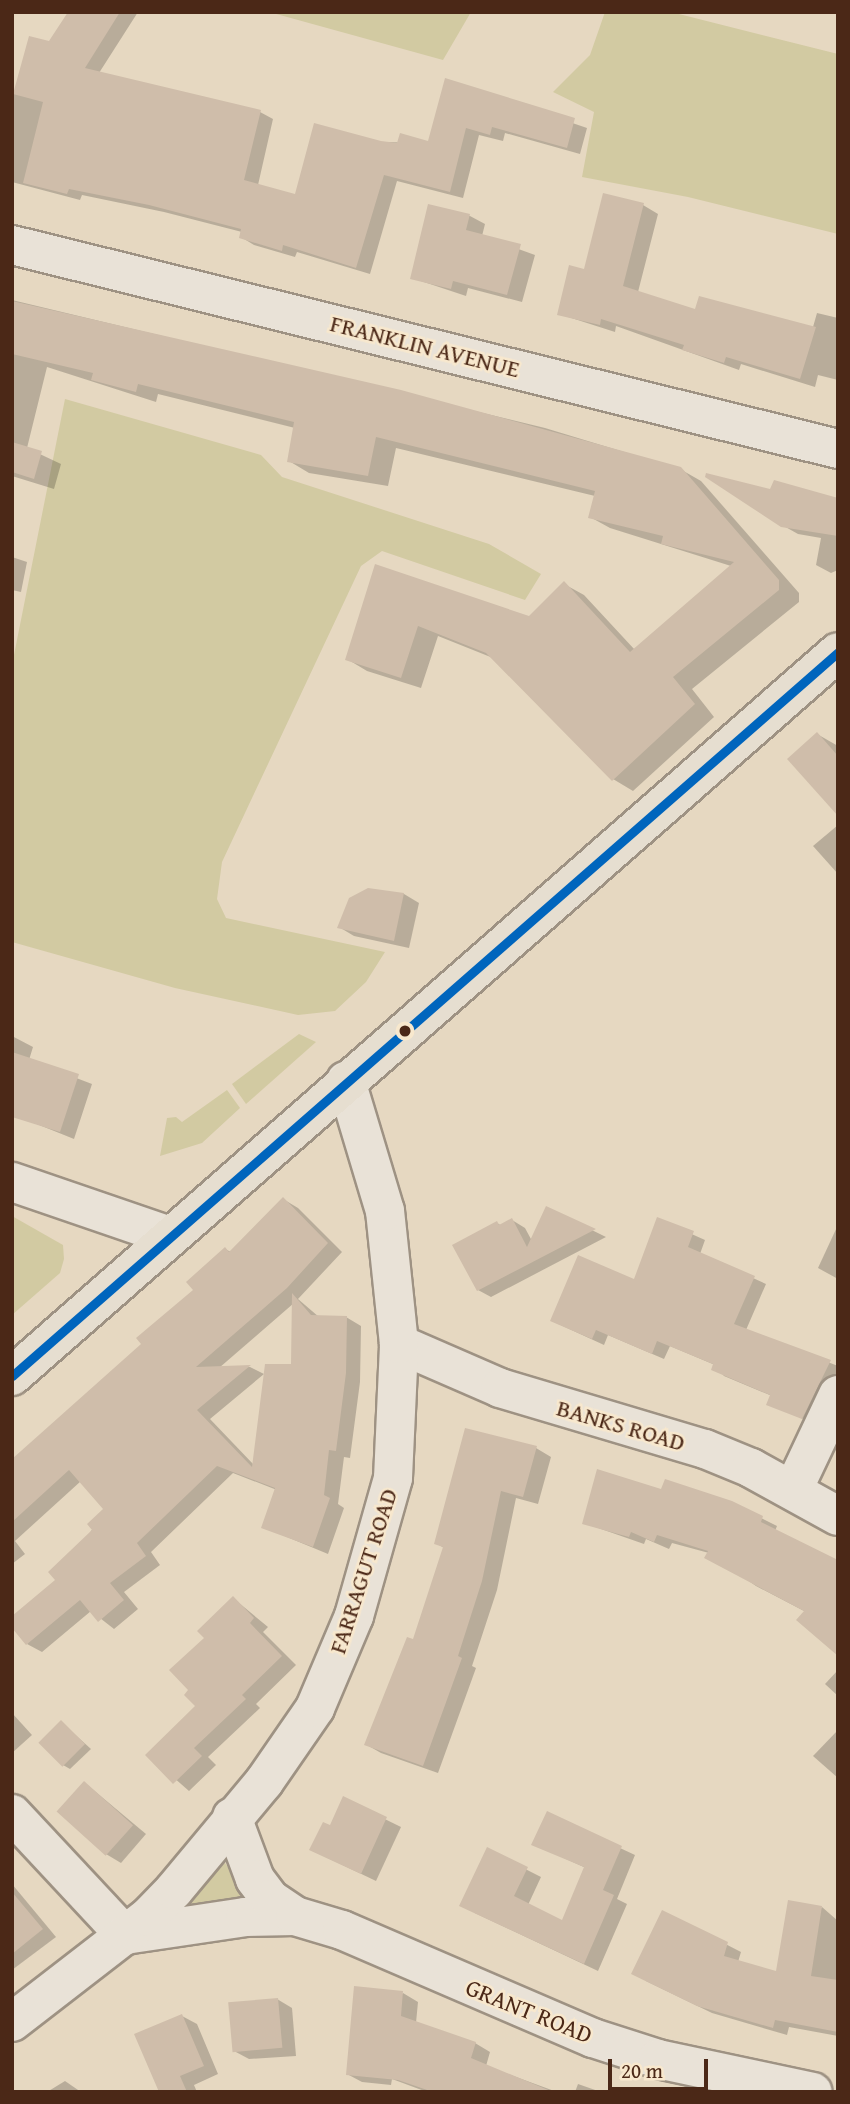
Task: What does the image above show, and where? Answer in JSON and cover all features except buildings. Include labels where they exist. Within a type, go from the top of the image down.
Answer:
[{"type":"highway","points":[[12,1376],[838,652]]},
{"type":"street","name":"FRANKLIN AVENUE","points":[[12,245],[838,449]]},
{"type":"street","name":"FARRAGUT ROAD","points":[[12,2022],[125,1935],[174,1890],[232,1817],[264,1782],[315,1709],[354,1616],[393,1478],[399,1344],[385,1211],[346,1081]]},
{"type":"street","points":[[12,1182],[170,1236]]},
{"type":"street","name":"BANKS ROAD","points":[[399,1344],[499,1388],[705,1449],[793,1490],[838,1516]]},
{"type":"street","points":[[793,1490],[838,1395]]},
{"type":"street","points":[[12,1814],[125,1935]]},
{"type":"street","name":"GRANT ROAD","points":[[232,1817],[256,1879],[270,1899],[295,1916],[353,1935],[593,2038],[669,2061],[813,2092]]},
{"type":"street","name":"GRANT ROAD","points":[[125,1935],[245,1917],[295,1916]]},
{"type":"shaded area","points":[[269,12],[471,12],[443,60]]},
{"type":"shaded area","points":[[605,12],[671,12],[838,54],[838,234],[688,197],[582,177],[594,112],[553,92],[590,55]]},
{"type":"shaded area","points":[[65,399],[261,455],[282,477],[489,544],[541,574],[525,600],[382,551],[361,566],[222,862],[217,899],[226,918],[385,952],[366,982],[335,1011],[298,1015],[175,988],[12,942],[12,665]]},
{"type":"shaded area","points":[[299,1034],[316,1042],[246,1104],[232,1084]]},
{"type":"shaded area","points":[[227,1090],[240,1108],[202,1143],[160,1156],[167,1118],[176,1117],[182,1122]]},
{"type":"shaded area","points":[[12,1216],[63,1245],[64,1259],[60,1273],[12,1315]]},
{"type":"shaded area","points":[[225,1863],[251,1899],[186,1915],[180,1905]]},
{"type":"transit line","points":[[12,1376],[838,652]]}]
